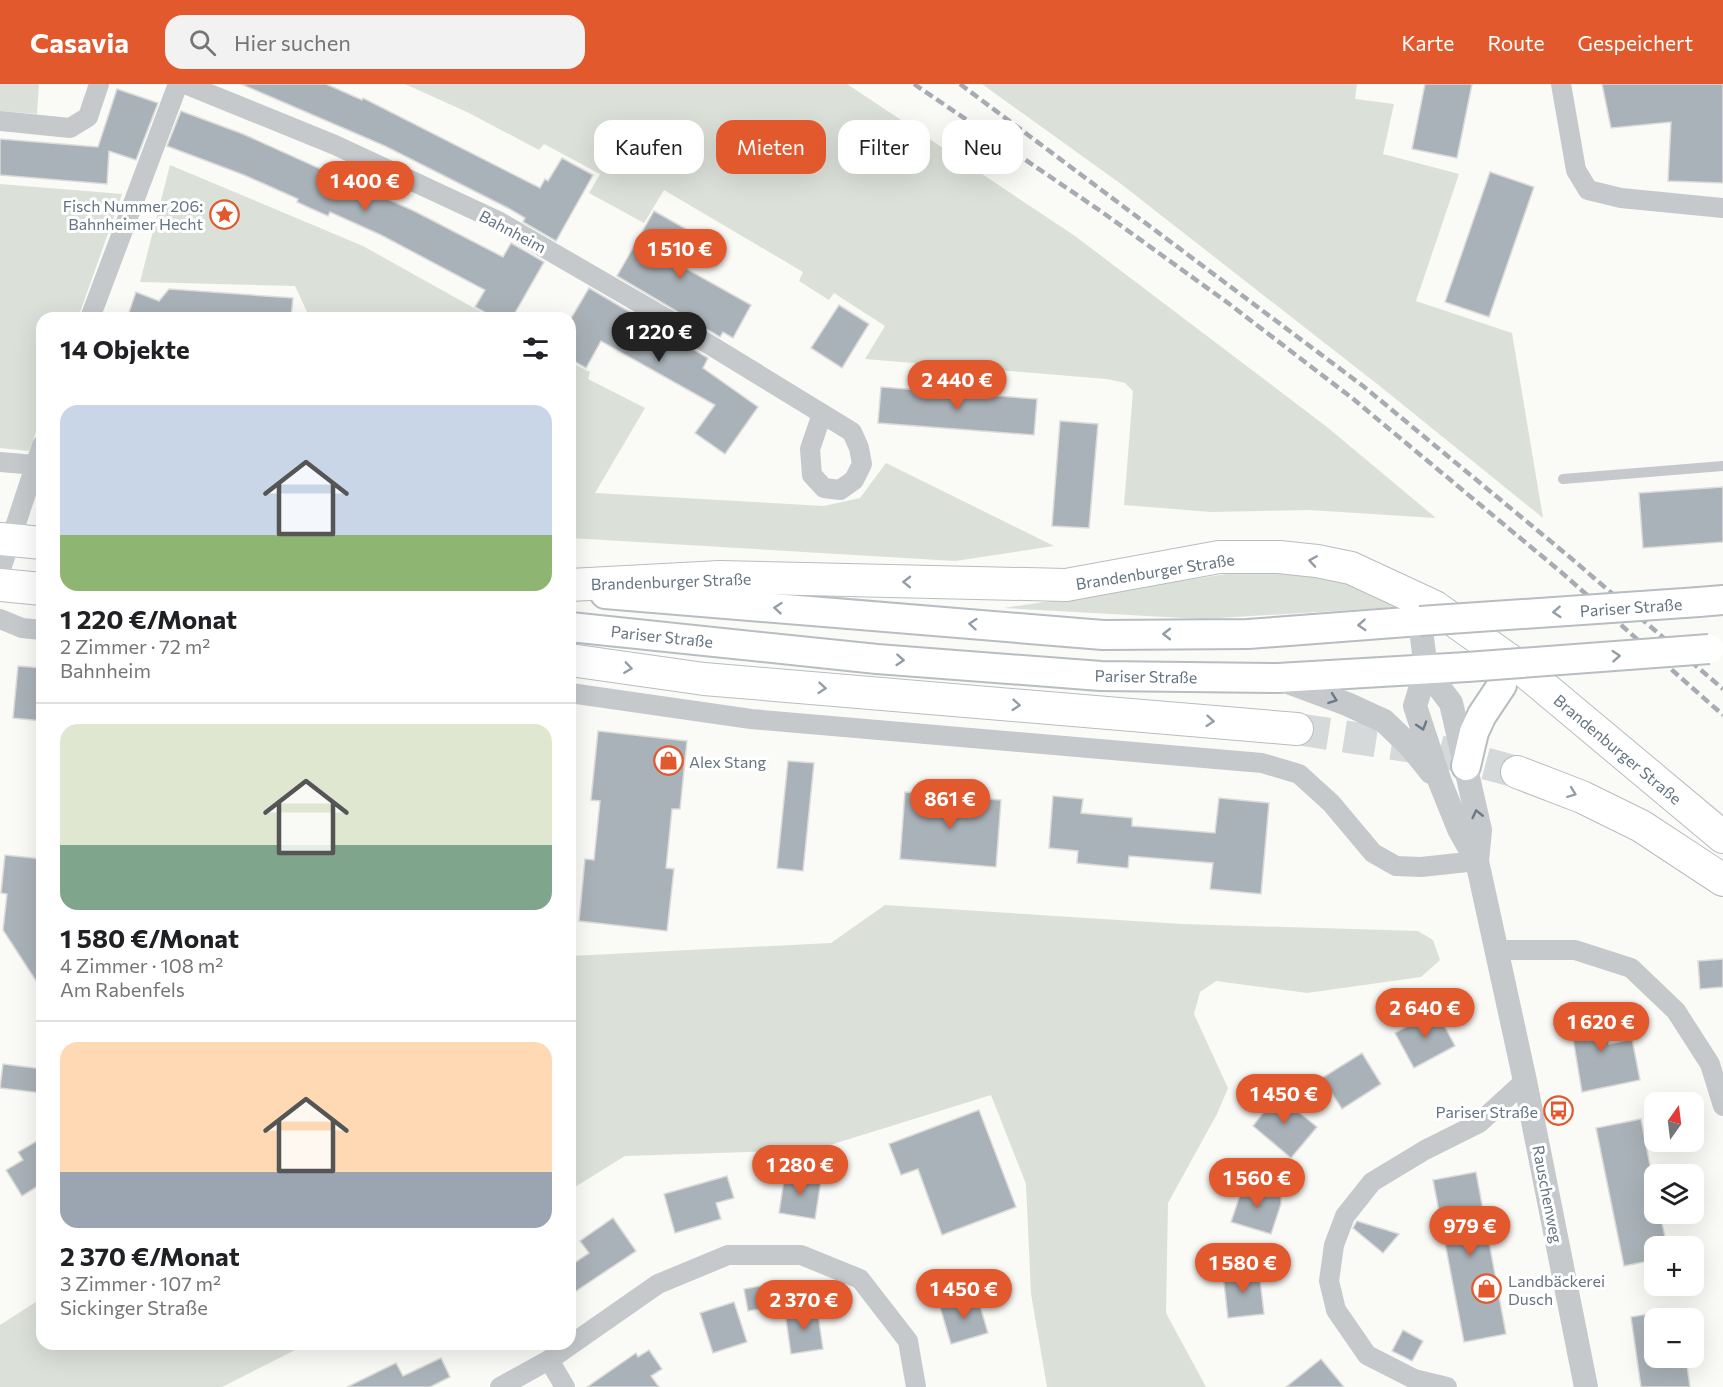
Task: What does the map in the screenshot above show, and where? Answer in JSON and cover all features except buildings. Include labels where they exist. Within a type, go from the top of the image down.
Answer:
[{"type":"main road","points":[[5,540],[36,543]]},
{"type":"main road","name":"Brandenburger Straße","points":[[576,585],[720,577],[1066,585],[1219,557],[1279,557],[1351,568],[1435,607],[1512,662],[1723,837]]},
{"type":"main road","points":[[0,585],[36,588]]},
{"type":"main road","name":"Pariser Straße","points":[[576,591],[1103,635],[1248,634],[1711,601]]},
{"type":"main road","name":"Pariser Straße","points":[[576,628],[877,659],[1101,676],[1278,678],[1716,649]]},
{"type":"main road","points":[[576,661],[704,679],[1297,729]]},
{"type":"main road","points":[[1466,766],[1474,732],[1482,715],[1502,685],[1536,662]]},
{"type":"main road","points":[[1517,772],[1582,797],[1641,826],[1723,880]]},
{"type":"street","points":[[0,121],[70,129],[88,117],[99,84]]},
{"type":"street","points":[[92,312],[177,84]]},
{"type":"street","name":"Bahnheim","points":[[184,84],[335,145],[498,221],[674,323],[822,414]]},
{"type":"street","points":[[1561,84],[1576,170],[1588,190],[1621,198],[1723,208]]},
{"type":"street","points":[[0,462],[35,465]]},
{"type":"street","points":[[0,572],[5,540],[36,462]]},
{"type":"street","points":[[0,620],[22,628],[36,629]]},
{"type":"street","points":[[1420,621],[1426,670]]},
{"type":"street","name":"Rauschenweg","points":[[1426,670],[1451,703],[1480,830],[1477,861]]},
{"type":"street","name":"Rauschenweg","points":[[1426,670],[1416,706],[1440,782],[1459,829],[1477,861],[1525,1081],[1586,1387]]},
{"type":"street","points":[[1278,678],[1347,704],[1383,721],[1411,747],[1440,782]]},
{"type":"street","points":[[576,694],[751,719],[1262,763],[1299,774],[1331,803],[1373,853],[1396,866],[1421,867],[1477,861]]},
{"type":"street","points":[[1497,950],[1575,950],[1631,968],[1676,1011],[1710,1064],[1723,1106]]},
{"type":"street","points":[[1447,1387],[1414,1379],[1367,1356],[1336,1310],[1329,1281],[1334,1245],[1345,1216],[1372,1182],[1425,1150],[1479,1123],[1525,1081]]},
{"type":"street","points":[[576,1341],[658,1284],[728,1255],[801,1255],[860,1279],[908,1341],[916,1387]]},
{"type":"street","points":[[500,1387],[563,1350]]},
{"type":"street","points":[[549,1360],[566,1387]]},
{"type":"lane","points":[[1563,478],[1723,466]]},
{"type":"shaded area","points":[[0,84],[39,84],[37,114],[0,111]]},
{"type":"shaded area","points":[[405,84],[847,84],[901,120],[838,120],[838,174],[930,174],[930,139],[942,147],[942,174],[982,174],[1075,236],[1327,427],[1436,518],[1309,510],[1211,512],[1124,505],[1133,391],[1125,383],[1107,379],[865,359],[885,326],[834,293],[829,300],[799,281],[803,272],[664,190],[644,223],[589,193],[600,174],[704,174],[704,120],[594,120],[594,171],[544,144],[539,150],[469,113]]},
{"type":"shaded area","points":[[982,84],[1357,84],[1355,99],[1394,104],[1383,154],[1459,174],[1416,301],[1512,333],[1543,518],[1381,387],[1121,184]]},
{"type":"shaded area","points":[[170,165],[363,246],[481,312],[307,312],[295,286],[140,282]]},
{"type":"shaded area","points":[[0,184],[122,194],[80,312],[36,312],[36,432],[29,451],[0,448]]},
{"type":"shaded area","points":[[576,365],[590,372],[588,379],[645,408],[595,493],[824,506],[860,498],[886,463],[1054,546],[955,561],[576,538]]},
{"type":"shaded area","points":[[1301,570],[1367,589],[1402,607],[1202,619],[1004,608],[1246,571]]},
{"type":"shaded area","points":[[885,905],[1182,924],[1418,931],[1433,940],[1440,960],[1421,977],[1307,993],[1216,981],[1200,992],[1194,1014],[1228,1088],[1217,1114],[1168,1203],[1166,1313],[1206,1387],[1047,1387],[1031,1294],[1026,1184],[991,1095],[814,1150],[625,1156],[576,1186],[576,956],[831,943]]},
{"type":"shaded area","points":[[36,1302],[36,1350],[295,1350],[222,1387],[0,1387],[0,1325]]},
{"type":"tunnel","points":[[1297,729],[1439,751],[1517,772]]},
{"type":"railway","points":[[914,84],[1102,212],[1228,303],[1352,398],[1561,572],[1723,715]]},
{"type":"railway","points":[[960,84],[1363,386],[1572,559],[1723,689]]},
{"type":"place","name":"Fisch Nummer 206: Bahnheimer Hecht","points":[[224,214]]},
{"type":"place","name":"Alex Stang","points":[[668,761]]},
{"type":"place","name":"Pariser Straße","points":[[1559,1111]]},
{"type":"place","name":"Landbäckerei Dusch","points":[[1487,1289]]}]
